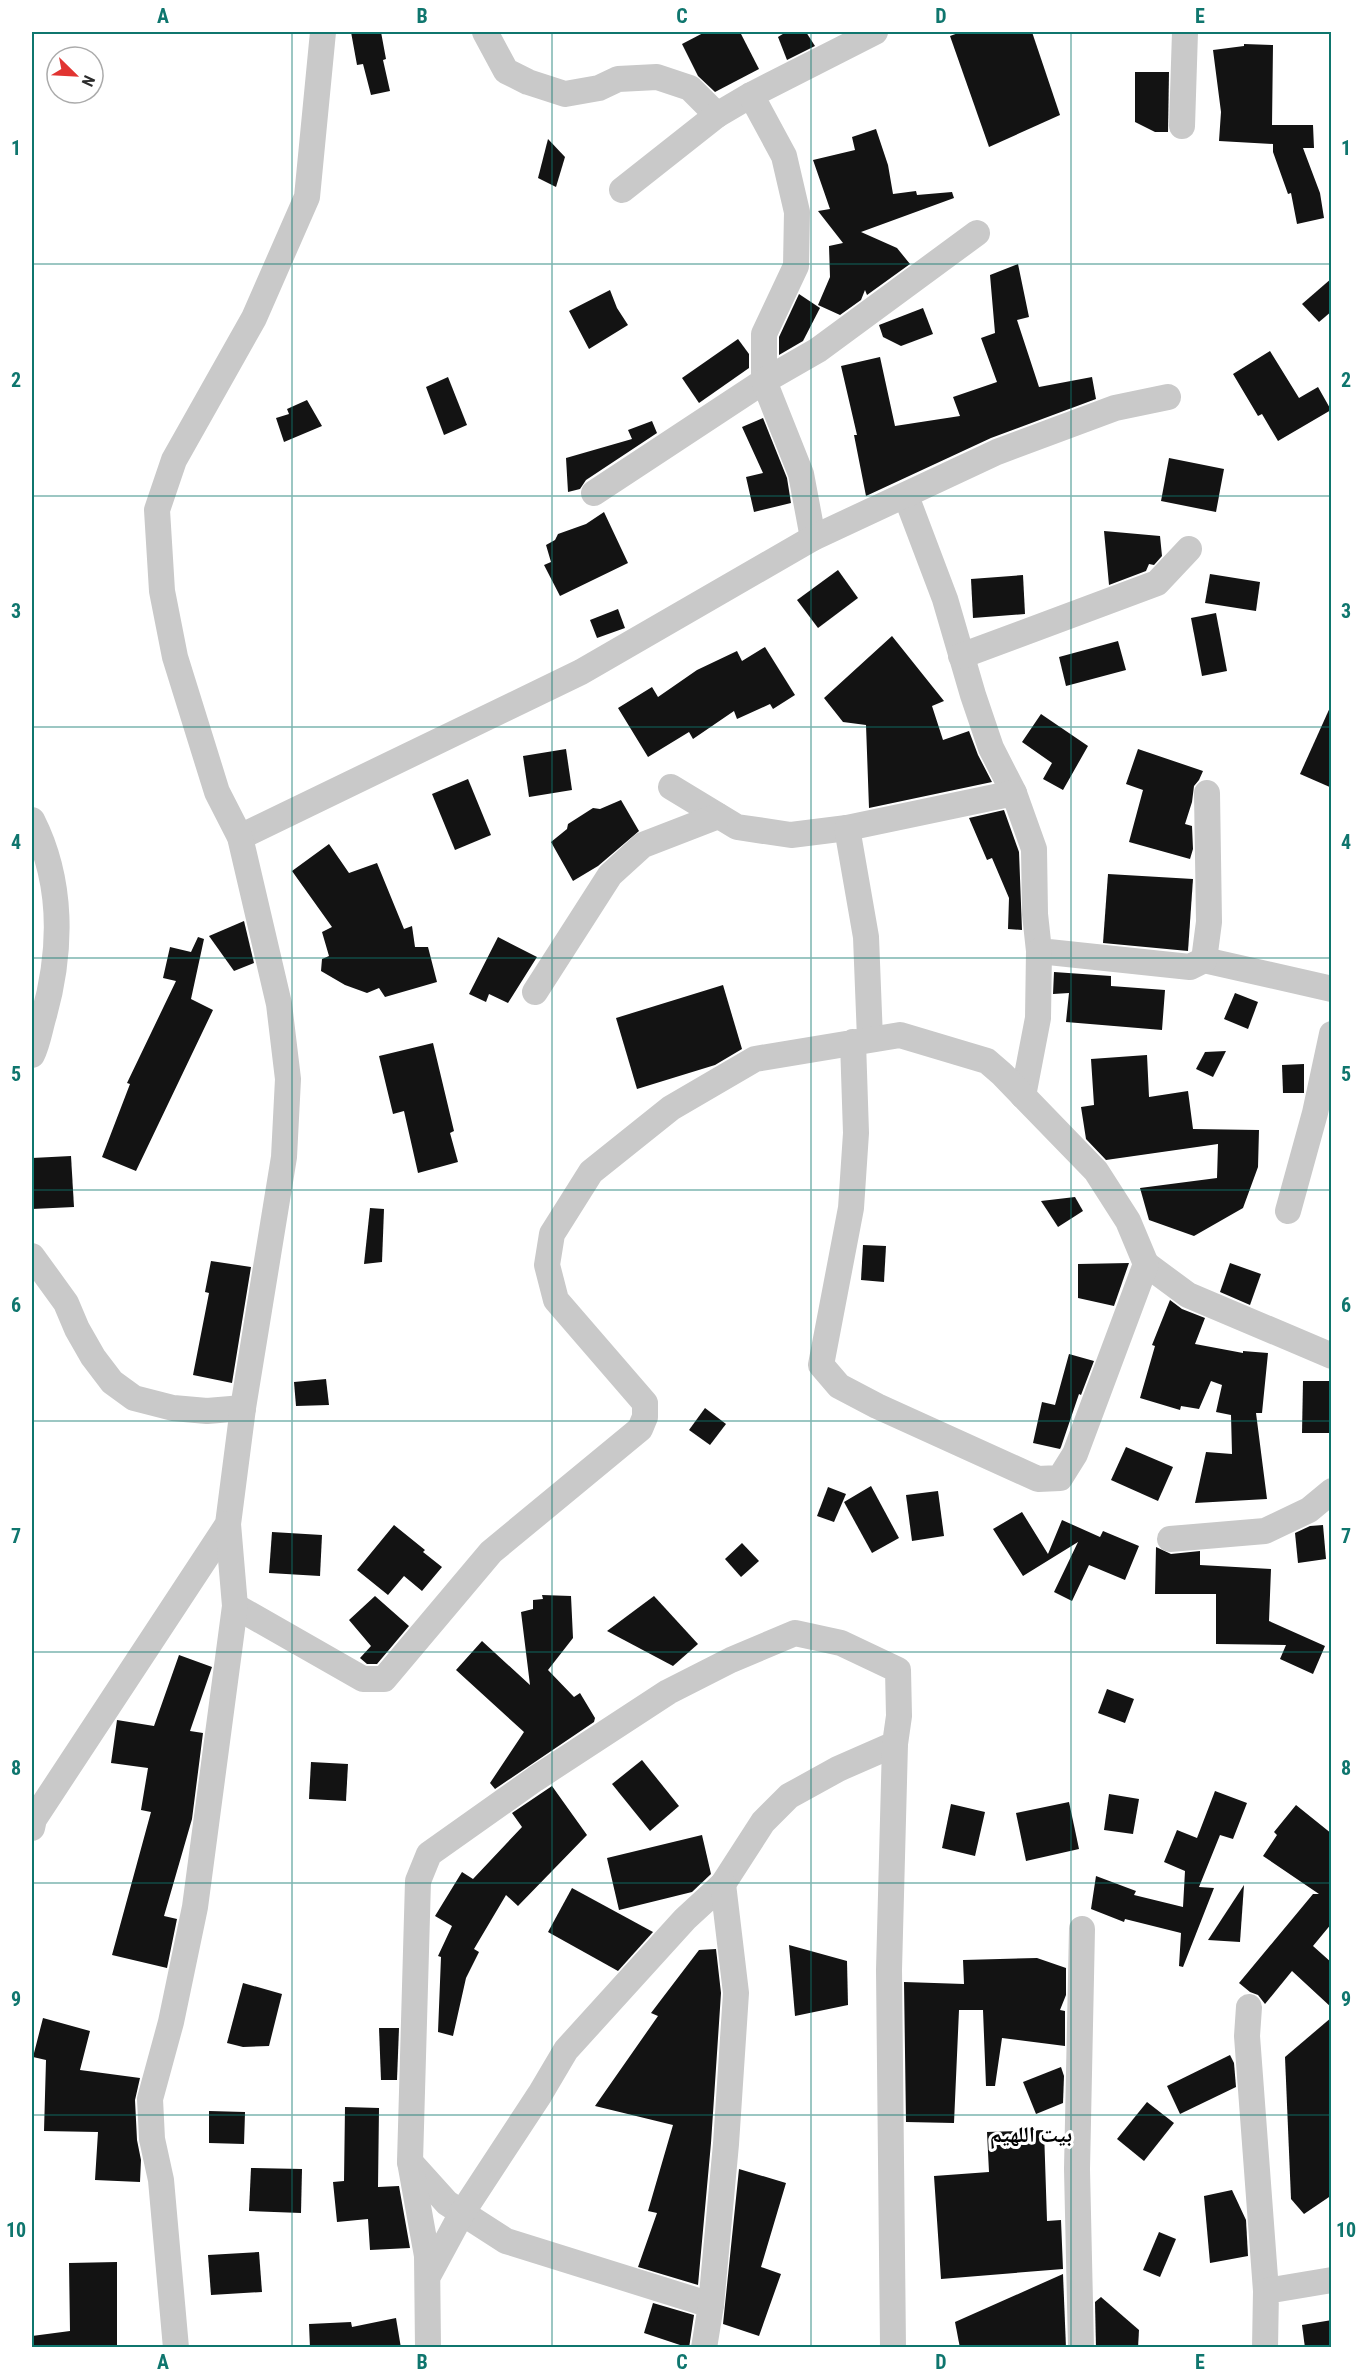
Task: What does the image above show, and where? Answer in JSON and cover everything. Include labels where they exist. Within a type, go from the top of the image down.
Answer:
[{"type":"street","points":[[176,2348],[161,2180],[152,2139],[150,2099],[171,2022],[195,1907],[235,1606],[228,1524],[243,1408],[284,1157],[288,1079],[279,1004],[240,837],[217,792],[175,657],[162,591],[157,510],[174,460],[254,318],[306,197],[323,32]]},
{"type":"street","points":[[485,32],[506,70],[528,82],[565,94],[599,88],[618,79],[657,77],[690,88],[717,116]]},
{"type":"street","points":[[622,190],[717,116],[751,95],[875,32]]},
{"type":"street","points":[[1182,126],[1185,32]]},
{"type":"street","points":[[751,95],[783,156],[797,212],[796,266],[764,334],[764,381],[801,474],[813,538]]},
{"type":"street","points":[[594,493],[764,381],[818,350],[977,233]]},
{"type":"street","points":[[240,837],[581,672],[813,538],[998,452],[1115,408],[1168,397]]},
{"type":"street","points":[[906,496],[945,599],[991,748],[1014,793],[1034,849],[1035,914],[1039,951],[1038,1018],[1023,1096]]},
{"type":"street","points":[[962,656],[1157,583],[1189,549]]},
{"type":"street","points":[[671,787],[737,827],[791,834],[847,828],[1014,793]]},
{"type":"street","points":[[1204,960],[1209,922],[1207,793]]},
{"type":"street","points":[[536,992],[610,875],[643,845],[718,816]]},
{"type":"street","points":[[32,820],[49,865],[57,908],[57,953],[53,983],[32,1055]]},
{"type":"street","points":[[847,828],[866,937],[862,1041],[851,1209],[821,1365],[839,1386],[896,1415],[1038,1479],[1060,1478],[1075,1454],[1146,1264]]},
{"type":"street","points":[[1039,951],[1190,967],[1204,960],[1332,989]]},
{"type":"street","points":[[1287,1211],[1315,1113],[1332,1034]]},
{"type":"street","points":[[235,1606],[363,1679],[384,1679],[491,1552],[640,1429],[645,1417],[645,1403],[556,1300],[547,1264],[552,1234],[591,1172],[671,1108],[755,1059],[900,1035],[987,1061],[1096,1171],[1128,1221],[1146,1264],[1188,1295],[1332,1356]]},
{"type":"street","points":[[32,1256],[66,1303],[93,1357],[112,1382],[134,1398],[173,1408],[207,1411],[243,1408]]},
{"type":"street","points":[[1170,1539],[1265,1531],[1309,1510],[1332,1491]]},
{"type":"street","points":[[32,1822],[228,1524]]},
{"type":"street","points":[[428,2348],[429,2276],[410,2162],[418,1881],[429,1854],[536,1779],[668,1692],[730,1660],[795,1633],[841,1643],[898,1670],[899,1716],[895,1744],[889,1970],[893,2348]]},
{"type":"street","points":[[429,2276],[462,2213],[566,2050],[685,1919],[723,1884],[763,1822],[789,1796],[838,1769],[895,1744]]},
{"type":"street","points":[[704,2348],[711,2305],[726,2144],[736,1994],[723,1884]]},
{"type":"street","points":[[1081,2348],[1077,2169],[1082,1929]]},
{"type":"street","points":[[1249,2007],[1247,2036],[1266,2291],[1265,2348]]},
{"type":"street","points":[[410,2162],[447,2203],[506,2241],[711,2305]]},
{"type":"street","points":[[1266,2291],[1332,2280]]},
{"type":"building","points":[[351,32],[381,32],[386,59],[383,60],[390,91],[371,95],[363,64],[357,65]]},
{"type":"building","points":[[705,32],[740,32],[759,69],[715,92],[698,76],[682,44]]},
{"type":"building","points":[[786,32],[806,32],[815,46],[787,60],[778,37]]},
{"type":"building","points":[[961,32],[1032,32],[1060,115],[989,147],[950,36]]},
{"type":"building","points":[[1244,44],[1273,45],[1272,125],[1313,125],[1314,148],[1303,148],[1320,193],[1324,218],[1297,224],[1291,193],[1288,194],[1273,152],[1273,144],[1219,141],[1221,112],[1213,50],[1244,46]]},
{"type":"building","points":[[1135,72],[1169,72],[1168,132],[1155,132],[1135,122]]},
{"type":"building","points":[[876,129],[888,165],[893,194],[916,191],[917,195],[952,192],[954,198],[861,232],[897,248],[910,264],[867,295],[865,290],[861,300],[840,315],[818,305],[830,277],[829,246],[843,243],[818,211],[830,209],[813,160],[855,150],[852,137]]},
{"type":"building","points":[[548,139],[565,157],[556,187],[538,178]]},
{"type":"building","points":[[1018,264],[1029,317],[1017,320],[1039,387],[1092,377],[1096,399],[991,438],[866,496],[854,435],[857,435],[841,366],[880,357],[895,426],[960,416],[953,397],[997,382],[981,338],[995,333],[990,275]]},
{"type":"building","points":[[1332,278],[1332,311],[1319,322],[1302,304]]},
{"type":"building","points":[[610,290],[617,308],[628,325],[589,349],[569,311]]},
{"type":"building","points":[[799,294],[820,308],[803,341],[779,355],[779,337]]},
{"type":"building","points":[[923,308],[933,334],[901,346],[883,337],[879,325]]},
{"type":"building","points":[[738,339],[749,354],[749,368],[699,403],[682,378]]},
{"type":"building","points":[[1270,351],[1299,398],[1318,387],[1331,410],[1278,441],[1262,414],[1258,416],[1233,374]]},
{"type":"building","points":[[448,377],[467,425],[444,435],[426,387]]},
{"type":"building","points":[[307,400],[322,426],[284,442],[276,418],[289,414],[287,409]]},
{"type":"building","points":[[763,418],[787,478],[791,503],[754,512],[746,477],[763,473],[742,427]]},
{"type":"building","points":[[652,421],[657,433],[586,480],[580,489],[568,492],[566,458],[632,439],[628,430]]},
{"type":"building","points":[[1169,458],[1224,469],[1216,512],[1161,501]]},
{"type":"building","points":[[604,512],[628,563],[560,596],[544,565],[551,562],[546,545],[555,540],[558,534],[586,524]]},
{"type":"building","points":[[1104,531],[1160,536],[1162,556],[1154,565],[1149,564],[1146,571],[1109,585]]},
{"type":"building","points":[[838,570],[858,598],[818,628],[797,600]]},
{"type":"building","points":[[1210,574],[1260,582],[1256,611],[1205,603]]},
{"type":"building","points":[[1023,575],[1025,614],[973,618],[971,579]]},
{"type":"building","points":[[618,609],[625,628],[597,638],[590,620]]},
{"type":"building","points":[[1216,613],[1227,671],[1202,676],[1191,618]]},
{"type":"building","points":[[892,636],[944,701],[932,706],[943,740],[969,731],[992,782],[869,808],[866,725],[843,722],[824,698]]},
{"type":"building","points":[[1118,641],[1126,670],[1066,686],[1059,657]]},
{"type":"building","points":[[765,647],[795,695],[773,709],[770,704],[737,719],[734,711],[693,739],[689,732],[648,757],[618,708],[652,687],[658,697],[697,670],[737,651],[742,661]]},
{"type":"building","points":[[1332,703],[1332,788],[1300,774]]},
{"type":"building","points":[[1041,714],[1088,746],[1063,790],[1043,779],[1052,763],[1022,742]]},
{"type":"building","points":[[566,749],[572,790],[529,797],[523,756]]},
{"type":"building","points":[[1138,749],[1203,771],[1194,786],[1185,824],[1192,826],[1193,849],[1190,859],[1129,842],[1143,790],[1126,784]]},
{"type":"building","points":[[468,779],[491,835],[455,850],[432,794]]},
{"type":"building","points":[[621,800],[639,831],[598,866],[573,881],[551,842],[567,829],[568,824],[593,808],[600,809]]},
{"type":"building","points":[[1004,810],[1019,852],[1022,930],[1008,929],[1009,898],[992,858],[987,860],[969,818]]},
{"type":"building","points":[[329,844],[349,873],[377,863],[404,929],[412,926],[415,947],[428,947],[437,982],[385,997],[379,988],[367,993],[345,985],[321,971],[322,959],[329,956],[322,932],[332,927],[292,871]]},
{"type":"building","points":[[1108,874],[1193,879],[1188,951],[1103,943]]},
{"type":"building","points":[[244,921],[254,963],[234,971],[209,936]]},
{"type":"building","points":[[198,937],[204,939],[191,999],[213,1010],[136,1171],[102,1157],[130,1084],[127,1083],[176,981],[163,978],[170,947],[191,952]]},
{"type":"building","points":[[498,937],[537,957],[508,1003],[489,994],[486,1002],[469,994]]},
{"type":"building","points":[[1054,972],[1111,976],[1111,986],[1165,990],[1162,1030],[1066,1022],[1069,993],[1053,994]]},
{"type":"building","points":[[723,985],[742,1049],[715,1065],[637,1089],[616,1018]]},
{"type":"building","points":[[1235,993],[1258,1002],[1248,1029],[1224,1019]]},
{"type":"building","points":[[433,1043],[454,1131],[450,1133],[458,1162],[418,1173],[404,1111],[393,1114],[379,1056]]},
{"type":"building","points":[[1226,1051],[1213,1077],[1196,1069],[1205,1052]]},
{"type":"building","points":[[1147,1055],[1149,1097],[1188,1091],[1193,1129],[1259,1130],[1258,1167],[1243,1208],[1194,1236],[1149,1220],[1140,1188],[1217,1178],[1218,1144],[1106,1160],[1086,1139],[1081,1107],[1094,1105],[1091,1059]]},
{"type":"building","points":[[1304,1064],[1304,1093],[1283,1093],[1282,1065]]},
{"type":"building","points":[[71,1156],[74,1207],[32,1209],[32,1158]]},
{"type":"building","points":[[1075,1197],[1083,1211],[1058,1227],[1041,1201]]},
{"type":"building","points":[[370,1208],[384,1209],[382,1262],[364,1264]]},
{"type":"building","points":[[863,1245],[886,1246],[884,1282],[861,1280]]},
{"type":"building","points":[[211,1261],[251,1267],[232,1383],[193,1375],[209,1293],[205,1292]]},
{"type":"building","points":[[1129,1263],[1114,1306],[1078,1298],[1078,1264]]},
{"type":"building","points":[[1230,1263],[1261,1274],[1250,1305],[1220,1292]]},
{"type":"building","points":[[1170,1300],[1182,1309],[1205,1318],[1195,1344],[1243,1353],[1243,1351],[1268,1353],[1262,1413],[1256,1413],[1267,1499],[1195,1503],[1206,1452],[1232,1454],[1231,1415],[1216,1412],[1222,1385],[1211,1381],[1199,1409],[1181,1406],[1180,1410],[1140,1398],[1155,1346],[1152,1345]]},
{"type":"building","points":[[1069,1354],[1094,1361],[1081,1395],[1079,1394],[1061,1447],[1060,1449],[1033,1443],[1042,1402],[1055,1405]]},
{"type":"building","points":[[326,1379],[329,1405],[296,1406],[294,1382]]},
{"type":"building","points":[[1303,1381],[1332,1381],[1332,1433],[1302,1433]]},
{"type":"building","points":[[705,1408],[726,1424],[710,1445],[689,1430]]},
{"type":"building","points":[[1126,1447],[1173,1467],[1158,1501],[1111,1480]]},
{"type":"building","points":[[871,1486],[899,1538],[872,1553],[844,1502]]},
{"type":"building","points":[[828,1487],[846,1494],[834,1522],[817,1516]]},
{"type":"building","points":[[938,1491],[944,1536],[912,1541],[906,1495]]},
{"type":"building","points":[[1022,1512],[1048,1554],[1062,1520],[1100,1537],[1103,1531],[1139,1546],[1125,1580],[1089,1565],[1072,1601],[1054,1592],[1078,1542],[1023,1576],[993,1529]]},
{"type":"building","points":[[394,1525],[442,1567],[422,1591],[404,1576],[388,1595],[357,1570]]},
{"type":"building","points":[[1323,1525],[1326,1559],[1298,1563],[1295,1533],[1310,1526]]},
{"type":"building","points":[[272,1532],[322,1535],[320,1576],[269,1573]]},
{"type":"building","points":[[742,1543],[759,1561],[741,1577],[725,1559]]},
{"type":"building","points":[[1156,1547],[1171,1554],[1200,1551],[1200,1565],[1271,1569],[1269,1621],[1325,1646],[1313,1674],[1280,1659],[1286,1645],[1216,1644],[1216,1594],[1155,1594]]},
{"type":"building","points":[[542,1595],[571,1596],[573,1638],[548,1670],[574,1697],[580,1693],[595,1718],[594,1722],[495,1789],[490,1783],[524,1732],[456,1670],[482,1641],[530,1685],[521,1612],[533,1609],[533,1600],[543,1599]]},
{"type":"building","points":[[375,1596],[409,1626],[377,1664],[367,1664],[360,1658],[371,1646],[349,1620]]},
{"type":"building","points":[[654,1596],[698,1644],[673,1666],[607,1631]]},
{"type":"building","points":[[179,1655],[212,1667],[190,1731],[203,1733],[192,1819],[164,1916],[177,1919],[167,1968],[112,1955],[151,1812],[141,1810],[148,1768],[111,1763],[117,1720],[154,1726]]},
{"type":"building","points":[[1107,1689],[1134,1699],[1125,1723],[1098,1713]]},
{"type":"building","points":[[642,1760],[679,1806],[650,1831],[612,1784]]},
{"type":"building","points":[[311,1762],[348,1764],[346,1801],[309,1799]]},
{"type":"building","points":[[552,1786],[587,1835],[518,1906],[506,1895],[474,1949],[479,1952],[466,1978],[453,2036],[438,2032],[441,1957],[438,1956],[452,1926],[435,1916],[462,1872],[473,1879],[522,1827],[512,1813]]},
{"type":"building","points":[[1215,1791],[1247,1803],[1233,1839],[1220,1835],[1199,1887],[1214,1888],[1183,1967],[1179,1966],[1181,1933],[1125,1919],[1124,1922],[1091,1909],[1096,1876],[1136,1891],[1134,1895],[1183,1907],[1185,1871],[1164,1862],[1177,1830],[1197,1838]]},
{"type":"building","points":[[1109,1794],[1139,1799],[1133,1834],[1104,1830]]},
{"type":"building","points":[[1069,1802],[1079,1849],[1026,1861],[1016,1813]]},
{"type":"building","points":[[951,1804],[985,1812],[975,1856],[942,1848]]},
{"type":"building","points":[[1296,1805],[1332,1834],[1332,1923],[1313,1946],[1332,1963],[1332,2008],[1292,1971],[1265,2004],[1258,1995],[1239,1983],[1313,1894],[1319,1894],[1263,1856],[1277,1835],[1274,1832]]},
{"type":"building","points":[[702,1835],[711,1874],[692,1892],[619,1910],[607,1858]]},
{"type":"building","points":[[1244,1885],[1240,1942],[1208,1940]]},
{"type":"building","points":[[572,1888],[653,1932],[618,1971],[548,1932]]},
{"type":"building","points":[[789,1945],[847,1961],[848,2005],[795,2016]]},
{"type":"building","points":[[716,1949],[721,1993],[711,2143],[698,2285],[638,2267],[657,2213],[648,2211],[673,2125],[595,2106],[658,2016],[651,2013],[699,1950]]},
{"type":"building","points":[[1037,1958],[1066,1968],[1066,1995],[1060,2010],[1065,2011],[1065,2046],[1002,2038],[995,2086],[986,2086],[983,2010],[959,2010],[954,2123],[906,2122],[904,1982],[964,1984],[963,1960]]},
{"type":"building","points":[[243,1983],[282,1994],[269,2046],[243,2047],[227,2043]]},
{"type":"building","points":[[1332,2017],[1332,2195],[1304,2214],[1291,2199],[1285,2057]]},
{"type":"building","points":[[43,2018],[90,2031],[80,2070],[140,2078],[135,2100],[137,2140],[141,2160],[140,2182],[95,2180],[98,2132],[44,2131],[46,2060],[33,2057]]},
{"type":"building","points":[[379,2028],[399,2028],[397,2080],[381,2080]]},
{"type":"building","points":[[1230,2055],[1234,2063],[1236,2087],[1180,2114],[1167,2086]]},
{"type":"building","points":[[1061,2067],[1064,2076],[1063,2103],[1036,2114],[1023,2082]]},
{"type":"building","points":[[1147,2102],[1174,2123],[1144,2161],[1117,2139]]},
{"type":"building","points":[[345,2107],[379,2108],[378,2187],[399,2186],[410,2248],[370,2250],[368,2219],[337,2222],[333,2182],[344,2181]]},
{"type":"building","points":[[209,2111],[245,2112],[244,2144],[209,2143]]},
{"type":"building","points":[[1044,2130],[1047,2221],[1061,2220],[1063,2269],[941,2279],[934,2176],[989,2172],[987,2132]]},
{"type":"building","points":[[251,2168],[302,2169],[301,2213],[249,2211]]},
{"type":"building","points":[[739,2169],[786,2183],[761,2267],[781,2274],[759,2336],[723,2324]]},
{"type":"building","points":[[1232,2190],[1246,2220],[1248,2256],[1210,2263],[1204,2196]]},
{"type":"building","points":[[1159,2232],[1176,2239],[1160,2277],[1143,2270]]},
{"type":"building","points":[[259,2252],[262,2292],[211,2295],[208,2255]]},
{"type":"building","points":[[117,2262],[117,2348],[32,2348],[32,2336],[70,2331],[69,2263]]},
{"type":"building","points":[[1063,2274],[1066,2348],[960,2348],[955,2322]]},
{"type":"building","points":[[1101,2297],[1139,2330],[1138,2348],[1096,2348],[1095,2302]]},
{"type":"building","points":[[653,2303],[694,2315],[689,2348],[644,2333]]},
{"type":"building","points":[[396,2318],[401,2348],[310,2348],[309,2324],[351,2322],[352,2327]]},
{"type":"building","points":[[1332,2320],[1332,2345],[1305,2348],[1302,2325]]},
{"type":"district","name":"بيت اللهيم","points":[[1031,2134]]}]
